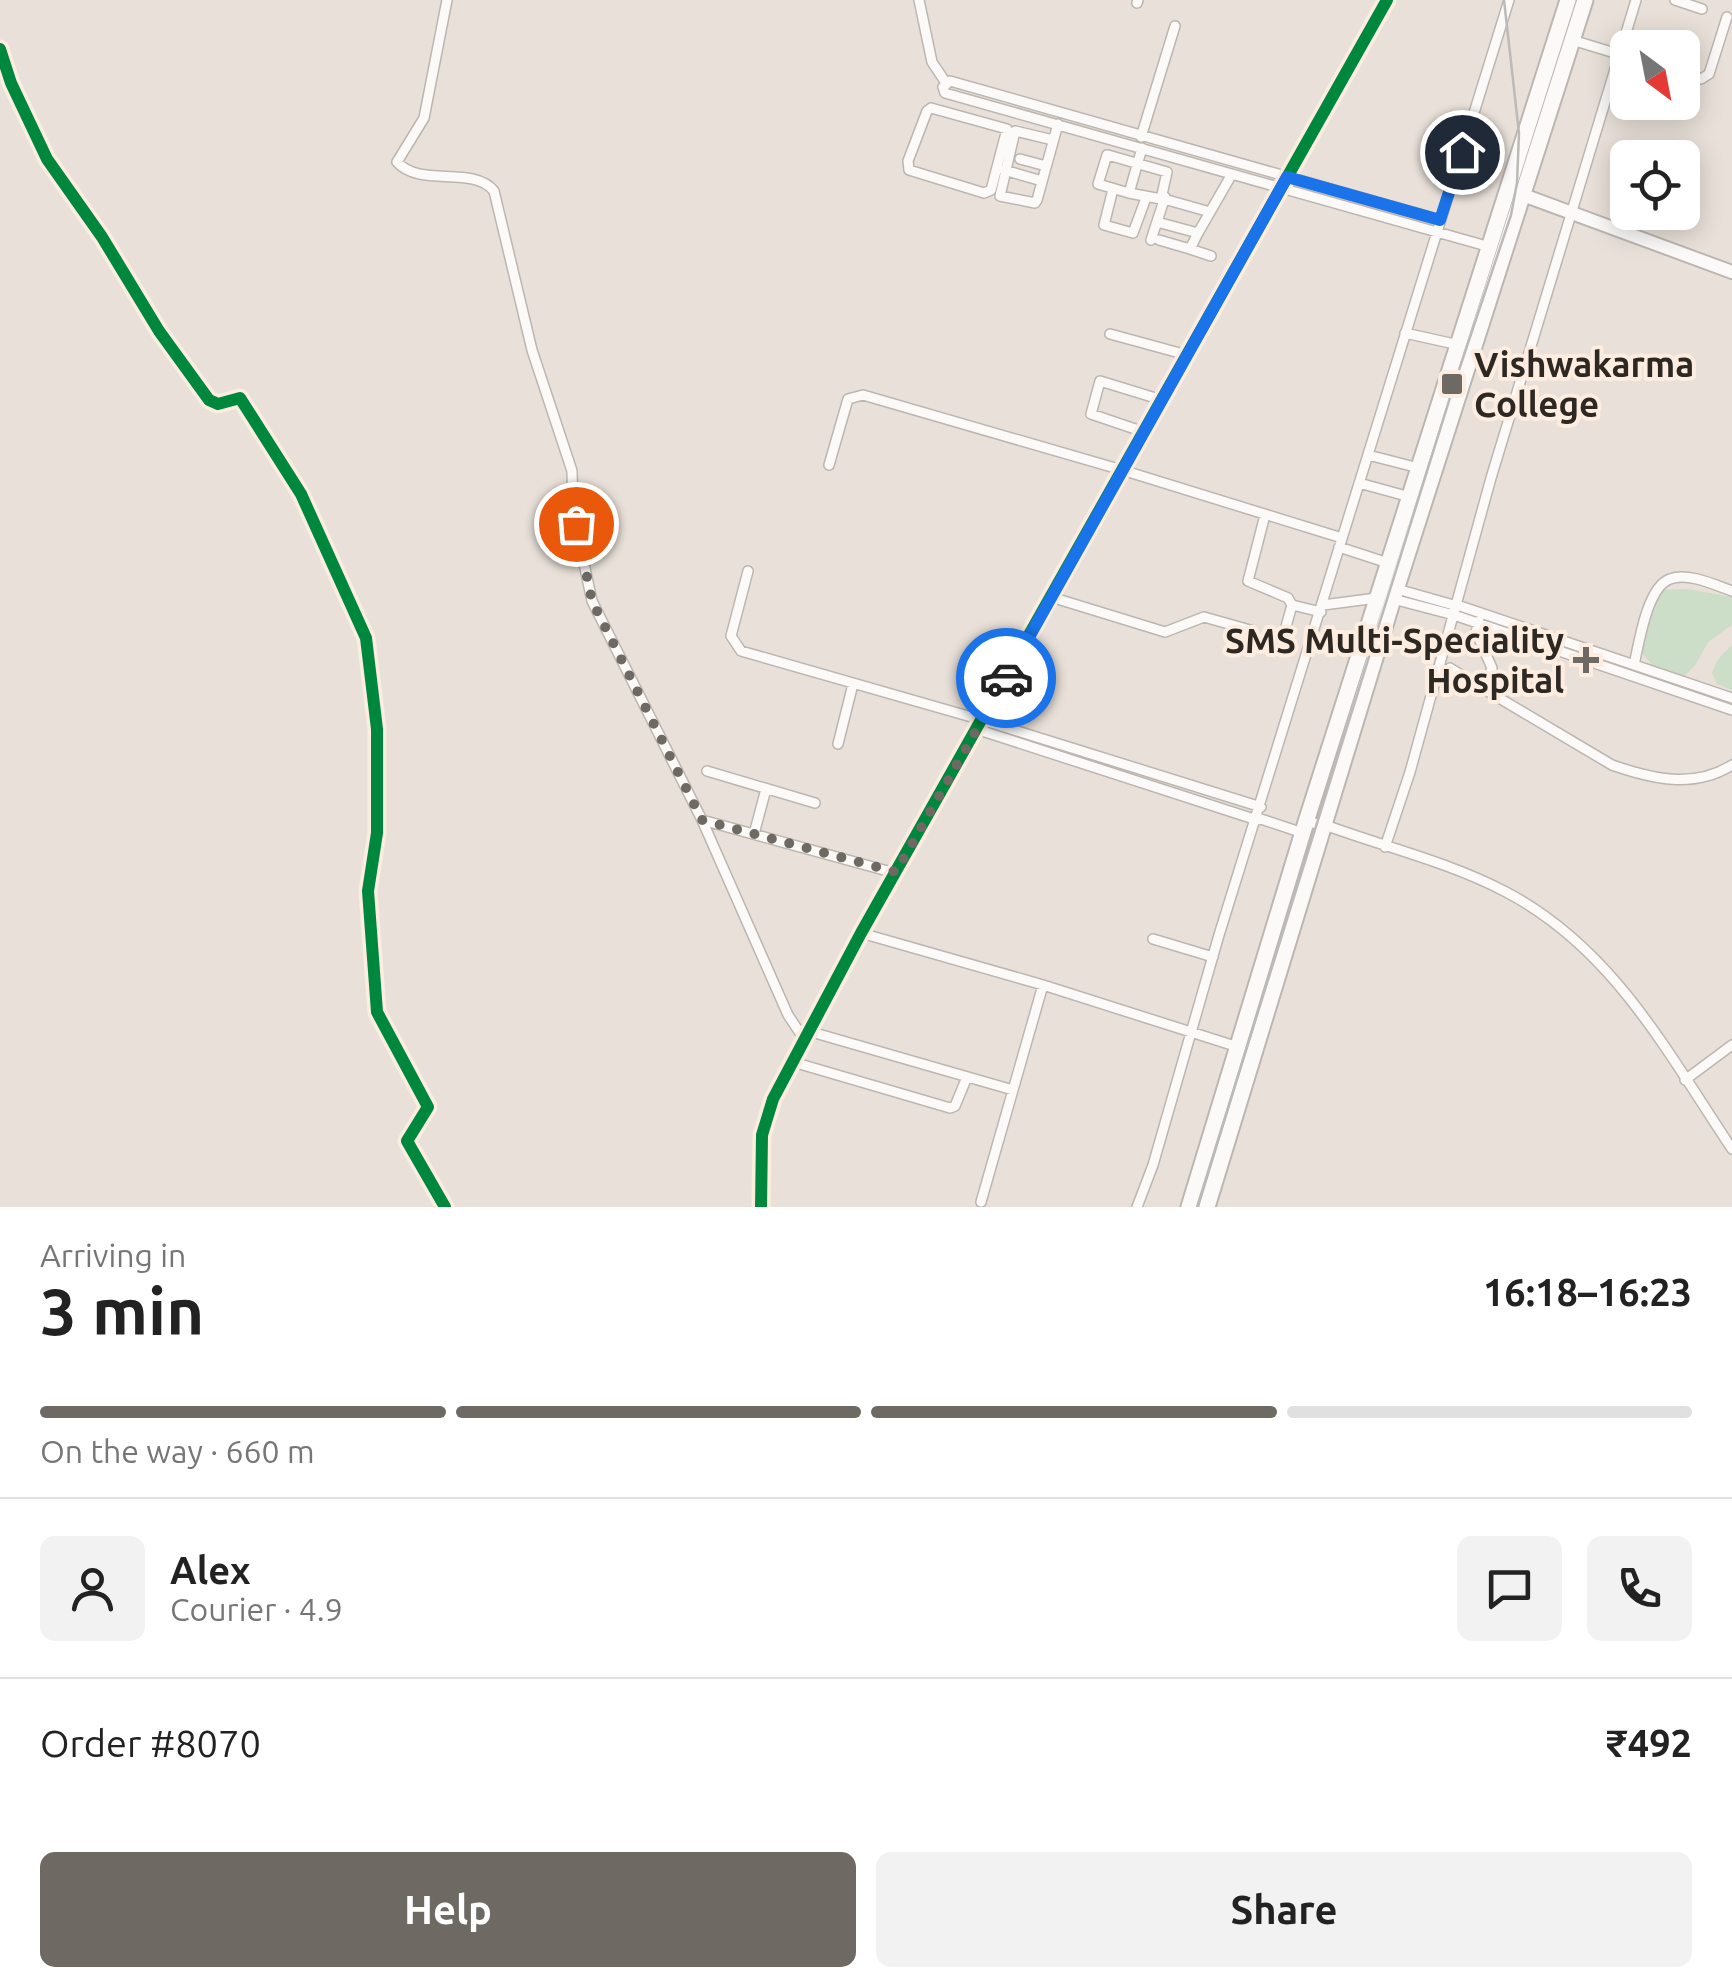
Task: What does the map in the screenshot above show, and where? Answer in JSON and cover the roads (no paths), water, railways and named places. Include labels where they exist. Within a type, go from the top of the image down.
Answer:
[{"type":"main road","points":[[1207,1207],[1325,825],[1389,595],[1388,562],[1568,0]]},
{"type":"main road","points":[[1189,1207],[1304,828],[1389,595],[1524,195],[1585,0]]},
{"type":"street","points":[[447,0],[424,118],[397,162],[410,172],[484,183],[494,192],[532,350],[572,471],[574,512],[592,601],[702,820],[788,1014],[806,1035],[1013,1090]]},
{"type":"street","points":[[919,0],[932,62],[946,83],[945,93],[1142,142],[1232,174],[1284,182],[1490,247]]},
{"type":"street","points":[[761,1207],[764,1125],[806,1035],[1387,0]]},
{"type":"street","points":[[1137,1207],[1509,0]]},
{"type":"street","points":[[1629,30],[1636,0]]},
{"type":"street","points":[[1674,0],[1702,8]]},
{"type":"street","points":[[1700,78],[1709,74],[1728,18]]},
{"type":"street","points":[[1128,193],[1175,26]]},
{"type":"street","points":[[1572,40],[1610,52]]},
{"type":"street","points":[[0,49],[42,150],[159,330],[209,400],[218,404],[240,398],[272,444],[301,494],[360,622],[370,656],[377,729],[377,833],[368,891],[378,1012],[428,1107],[407,1141],[445,1207]]},
{"type":"street","points":[[946,83],[950,81],[1284,182],[1440,220]]},
{"type":"street","points":[[1385,846],[1570,212],[1610,94]]},
{"type":"street","points":[[968,118],[972,100]]},
{"type":"street","points":[[929,109],[968,118],[1008,130],[991,190],[984,193],[910,172],[908,161],[929,109]]},
{"type":"street","points":[[1026,132],[1030,116]]},
{"type":"street","points":[[1053,140],[1016,131],[999,194],[1030,204],[1037,200],[1058,124]]},
{"type":"street","points":[[1106,157],[1168,174],[1161,199],[1113,189],[1098,183],[1106,157]]},
{"type":"street","points":[[1020,159],[1046,166]]},
{"type":"street","points":[[1004,170],[1042,181]]},
{"type":"street","points":[[1190,249],[1232,174]]},
{"type":"street","points":[[1171,180],[1155,240],[1212,256]]},
{"type":"street","points":[[1113,189],[1104,225],[1133,233],[1146,198]]},
{"type":"street","points":[[1524,195],[1732,272]]},
{"type":"street","points":[[1164,199],[1210,212]]},
{"type":"street","points":[[1157,222],[1198,233]]},
{"type":"street","points":[[1405,333],[1459,345]]},
{"type":"street","points":[[1110,334],[1187,356]]},
{"type":"street","points":[[1144,432],[1091,414],[1099,384],[1106,380],[1162,400]]},
{"type":"street","points":[[829,464],[848,399],[863,395],[1265,514],[1388,562]]},
{"type":"street","points":[[1368,454],[1419,468]]},
{"type":"street","points":[[1359,482],[1410,497]]},
{"type":"street","points":[[1265,514],[1248,581],[1288,598],[1292,605],[1282,640]]},
{"type":"street","points":[[748,570],[731,628],[736,647],[1259,815],[1304,828],[1325,825],[1470,875],[1526,902],[1607,968],[1732,1148]]},
{"type":"street","points":[[1634,665],[1646,616],[1659,586],[1672,577],[1732,591]]},
{"type":"street","points":[[1292,605],[1322,608],[1389,595],[1456,609],[1732,710]]},
{"type":"street","points":[[1051,597],[1164,632],[1204,617],[1250,630]]},
{"type":"street","points":[[1480,618],[1732,698]]},
{"type":"street","points":[[1480,618],[1476,632],[1492,668],[1484,689]]},
{"type":"street","points":[[1450,668],[1612,765],[1634,773],[1676,780],[1702,779],[1732,765]]},
{"type":"street","points":[[838,744],[853,684]]},
{"type":"street","points":[[1698,699],[1701,688]]},
{"type":"street","points":[[707,771],[815,803]]},
{"type":"street","points":[[754,834],[766,789]]},
{"type":"street","points":[[702,820],[896,872]]},
{"type":"street","points":[[861,933],[1238,1047]]},
{"type":"street","points":[[1153,939],[1213,957]]},
{"type":"street","points":[[981,1202],[1043,985]]},
{"type":"street","points":[[1685,1080],[1732,1045]]},
{"type":"street","points":[[792,1062],[950,1108],[967,1077]]},
{"type":"railway","points":[[1197,1207],[1454,385],[1511,215],[1519,133],[1504,0]]},
{"type":"place","name":"Vishwakarma College","points":[[1452,384]]},
{"type":"place","name":"SMS Multi-Speciality Hospital","points":[[1586,660]]}]
